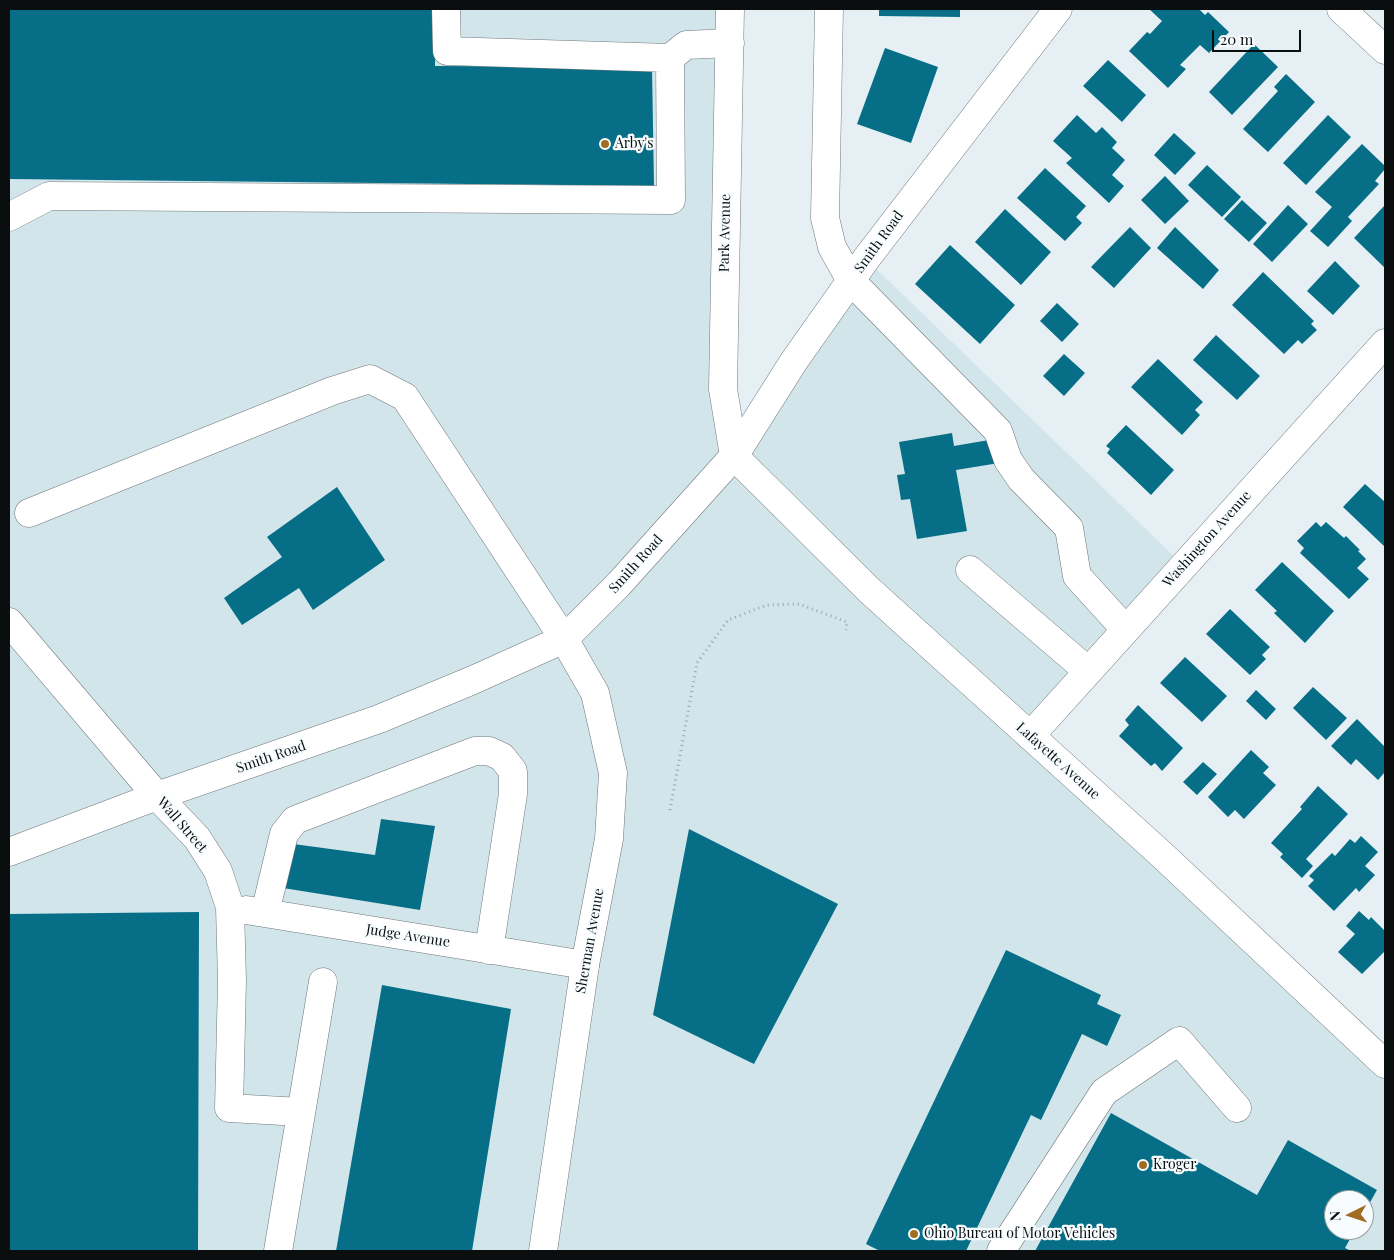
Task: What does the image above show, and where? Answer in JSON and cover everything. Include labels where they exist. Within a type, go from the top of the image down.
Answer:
[{"type":"street","points":[[446,9],[447,51],[670,58],[686,45],[730,44]]},
{"type":"street","name":"Park Avenue","points":[[730,9],[722,389],[734,456]]},
{"type":"street","points":[[829,9],[825,218],[832,247],[851,281],[998,431],[1008,460],[1021,479],[1069,528],[1077,576],[1125,629]]},
{"type":"street","name":"Smith Road","points":[[9,852],[157,796],[378,720],[564,639],[619,584],[734,456],[794,361],[851,281],[913,196],[1058,9]]},
{"type":"street","points":[[1341,9],[1385,50]]},
{"type":"street","points":[[9,217],[49,196],[671,200],[670,58]]},
{"type":"street","name":"Washington Avenue","points":[[1030,736],[1385,343]]},
{"type":"street","name":"Sherman Avenue","points":[[28,513],[332,391],[370,379],[405,397],[564,639],[595,693],[613,773],[609,839],[586,966],[543,1251]]},
{"type":"street","name":"Lafayette Avenue","points":[[734,456],[869,590],[1381,1053]]},
{"type":"street","points":[[970,570],[1088,671]]},
{"type":"street","name":"Wall Street","points":[[9,622],[157,796],[197,838],[218,871],[230,907],[232,981],[229,1108],[300,1112]]},
{"type":"street","points":[[265,914],[284,834],[295,820],[475,751],[489,751],[502,757],[513,772],[513,794],[489,950]]},
{"type":"street","name":"Judge Avenue","points":[[230,907],[586,966]]},
{"type":"street","points":[[278,1251],[323,982]]},
{"type":"street","points":[[1001,1251],[1104,1092],[1179,1041],[1236,1108]]},
{"type":"path","points":[[670,810],[697,663],[728,620],[767,605],[799,604],[847,622],[846,630]]},
{"type":"shaded area","points":[[9,9],[730,9],[734,455],[866,259],[1183,565],[1030,736],[1385,1064],[1385,1251],[9,1251]]},
{"type":"building","points":[[9,9],[436,9],[435,66],[652,67],[654,186],[9,179]]},
{"type":"building","points":[[879,9],[960,9],[960,17],[879,16]]},
{"type":"building","points":[[1149,9],[1199,9],[1205,15],[1208,12],[1229,32],[1209,53],[1200,45],[1180,65],[1186,69],[1168,88],[1129,51],[1147,32],[1150,34],[1162,21]]},
{"type":"building","points":[[1254,44],[1278,67],[1232,115],[1209,92]]},
{"type":"building","points":[[885,48],[938,67],[911,143],[857,124]]},
{"type":"building","points":[[1108,60],[1146,95],[1122,122],[1083,86]]},
{"type":"building","points":[[1286,74],[1315,102],[1268,152],[1243,129],[1278,91],[1274,87]]},
{"type":"building","points":[[1077,115],[1096,133],[1102,127],[1117,142],[1112,148],[1125,160],[1112,175],[1124,186],[1109,203],[1066,163],[1072,158],[1053,141]]},
{"type":"building","points":[[1328,115],[1351,137],[1306,185],[1283,163]]},
{"type":"building","points":[[1174,133],[1196,153],[1175,175],[1154,155]]},
{"type":"building","points":[[1362,144],[1385,166],[1385,169],[1375,181],[1379,184],[1348,217],[1352,221],[1328,247],[1310,231],[1332,207],[1315,192]]},
{"type":"building","points":[[1207,165],[1241,197],[1222,217],[1188,185]]},
{"type":"building","points":[[1045,168],[1086,206],[1076,217],[1082,223],[1065,241],[1017,198]]},
{"type":"building","points":[[1165,176],[1189,201],[1165,224],[1141,200]]},
{"type":"building","points":[[1242,200],[1267,223],[1249,242],[1224,219]]},
{"type":"building","points":[[1288,205],[1308,224],[1272,262],[1253,244]]},
{"type":"building","points":[[1385,205],[1385,268],[1354,238]]},
{"type":"building","points":[[1005,209],[1051,252],[1021,285],[975,242]]},
{"type":"building","points":[[1130,227],[1151,248],[1114,288],[1091,267]]},
{"type":"building","points":[[1175,227],[1219,270],[1203,289],[1157,248]]},
{"type":"building","points":[[950,245],[1015,305],[980,344],[915,284]]},
{"type":"building","points":[[1335,261],[1360,286],[1333,315],[1307,291]]},
{"type":"building","points":[[1263,272],[1314,321],[1311,324],[1317,330],[1302,344],[1298,340],[1284,354],[1232,305]]},
{"type":"building","points":[[1057,303],[1079,324],[1062,342],[1040,321]]},
{"type":"building","points":[[1216,335],[1260,376],[1237,400],[1193,360]]},
{"type":"building","points":[[1064,354],[1085,373],[1064,396],[1043,376]]},
{"type":"building","points":[[1158,359],[1203,402],[1195,410],[1200,415],[1182,435],[1131,387]]},
{"type":"building","points":[[1126,425],[1174,470],[1151,495],[1107,453],[1110,449],[1106,446]]},
{"type":"building","points":[[952,433],[954,446],[995,439],[999,463],[956,470],[967,531],[917,539],[910,499],[901,500],[897,475],[905,474],[899,442]]},
{"type":"building","points":[[1365,484],[1385,502],[1385,547],[1343,507]]},
{"type":"building","points":[[337,487],[385,560],[313,610],[299,588],[242,625],[224,598],[282,557],[267,537]]},
{"type":"building","points":[[1316,522],[1321,527],[1326,522],[1344,538],[1346,536],[1366,559],[1357,568],[1369,579],[1349,599],[1300,553],[1304,548],[1297,541]]},
{"type":"building","points":[[1282,562],[1334,611],[1305,643],[1274,613],[1277,611],[1255,590]]},
{"type":"building","points":[[1230,609],[1270,647],[1262,655],[1266,659],[1250,675],[1206,634]]},
{"type":"building","points":[[1185,657],[1227,696],[1202,722],[1160,683]]},
{"type":"building","points":[[1313,687],[1347,718],[1326,740],[1293,708]]},
{"type":"building","points":[[1256,690],[1276,709],[1266,720],[1246,701]]},
{"type":"building","points":[[1138,705],[1183,748],[1162,771],[1155,763],[1151,766],[1119,736],[1129,725],[1125,720]]},
{"type":"building","points":[[1357,719],[1385,747],[1385,772],[1378,780],[1356,759],[1351,765],[1331,746]]},
{"type":"building","points":[[1251,750],[1269,767],[1263,773],[1276,785],[1244,819],[1235,810],[1228,817],[1208,797]]},
{"type":"building","points":[[1203,762],[1217,774],[1197,795],[1183,782]]},
{"type":"building","points":[[1318,786],[1348,814],[1306,859],[1313,866],[1302,878],[1280,857],[1283,854],[1271,843],[1302,809],[1300,807]]},
{"type":"building","points":[[381,819],[435,826],[420,910],[277,887],[286,843],[375,855]]},
{"type":"building","points":[[689,829],[838,904],[754,1064],[653,1015]]},
{"type":"building","points":[[1361,836],[1378,852],[1365,866],[1375,875],[1359,892],[1356,888],[1334,911],[1308,886],[1314,880],[1309,876],[1332,853],[1335,856],[1350,839],[1355,843]]},
{"type":"building","points":[[1359,911],[1369,920],[1371,917],[1385,931],[1385,951],[1362,974],[1338,952],[1355,934],[1346,926]]},
{"type":"building","points":[[199,912],[198,1251],[9,1251],[9,914]]},
{"type":"building","points":[[1006,950],[1101,995],[1097,1004],[1121,1015],[1107,1046],[1082,1034],[1041,1120],[1031,1115],[966,1251],[880,1251],[866,1244]]},
{"type":"building","points":[[382,985],[511,1009],[472,1251],[336,1251]]},
{"type":"building","name":"Kroger","points":[[1111,1113],[1257,1195],[1288,1140],[1377,1190],[1374,1195],[1374,1190],[1324,1190],[1324,1240],[1349,1240],[1345,1248],[1351,1251],[1035,1251]]},
{"type":"place","name":"Arby's","points":[[605,144]]},
{"type":"place","name":"Kroger","points":[[1143,1165]]},
{"type":"place","name":"Ohio Bureau of Motor Vehicles","points":[[914,1234]]}]
